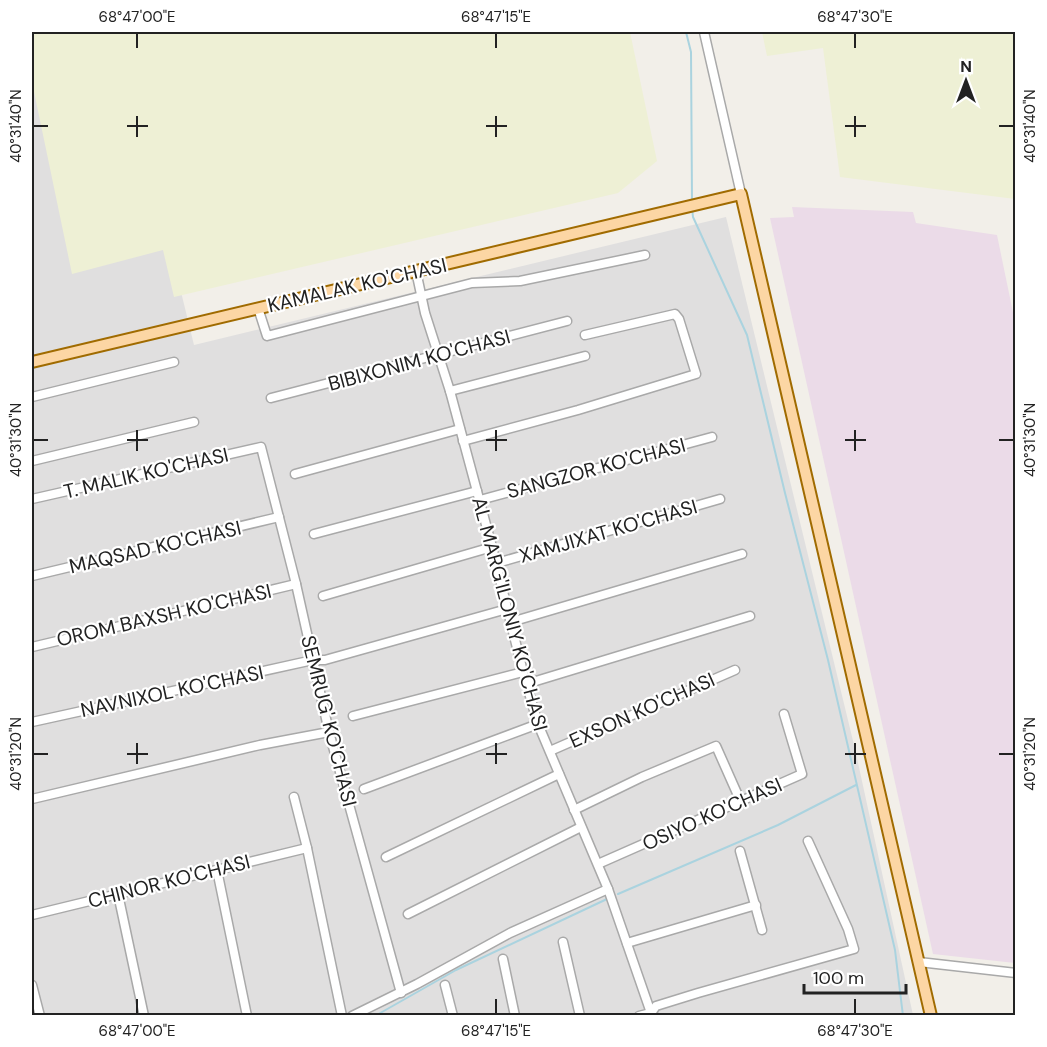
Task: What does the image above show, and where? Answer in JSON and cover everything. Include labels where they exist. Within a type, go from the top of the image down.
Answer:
[{"type":"main road","name":"KAMALAK KO'CHASI","points":[[32,362],[741,194]]},
{"type":"main road","points":[[741,194],[931,1016]]},
{"type":"street","points":[[704,32],[741,194]]},
{"type":"street","points":[[258,308],[267,336],[472,283],[520,281],[645,255]]},
{"type":"street","name":"AL MARG'ILONIY KO'CHASI","points":[[416,271],[437,356],[450,391],[497,564],[538,724],[608,889],[652,1014]]},
{"type":"street","points":[[463,441],[578,410],[696,374],[675,314],[585,335]]},
{"type":"street","name":"BIBIXONIM KO'CHASI","points":[[271,398],[567,321]]},
{"type":"street","points":[[450,391],[585,356]]},
{"type":"street","points":[[32,397],[174,362]]},
{"type":"street","points":[[32,461],[194,422]]},
{"type":"street","points":[[295,474],[460,429]]},
{"type":"street","name":"SANGZOR KO'CHASI","points":[[314,534],[712,437]]},
{"type":"street","name":"T. MALIK KO'CHASI","points":[[32,499],[261,447]]},
{"type":"street","name":"SEMRUG' KO'CHASI","points":[[261,447],[296,584],[329,732],[401,993]]},
{"type":"street","name":"XAMJIXAT KO'CHASI","points":[[497,564],[720,499]]},
{"type":"street","name":"MAQSAD KO'CHASI","points":[[32,576],[279,517]]},
{"type":"street","name":"XAMJIXAT KO'CHASI","points":[[323,596],[492,547]]},
{"type":"street","points":[[511,622],[742,554]]},
{"type":"street","name":"OROM BAXSH KO'CHASI","points":[[32,647],[296,584]]},
{"type":"street","name":"NAVNIXOL KO'CHASI","points":[[32,722],[313,660],[325,660],[507,609]]},
{"type":"street","points":[[526,684],[750,616]]},
{"type":"street","name":"EXSON KO'CHASI","points":[[550,751],[735,670]]},
{"type":"street","points":[[353,716],[523,672]]},
{"type":"street","name":"OSIYO KO'CHASI","points":[[598,864],[802,774],[784,714]]},
{"type":"street","points":[[364,789],[538,724]]},
{"type":"street","points":[[32,799],[260,744],[329,732]]},
{"type":"street","points":[[574,810],[642,777],[716,746],[740,800]]},
{"type":"street","name":"EXSON KO'CHASI","points":[[386,857],[559,774]]},
{"type":"street","points":[[294,797],[342,1016]]},
{"type":"street","points":[[408,914],[581,827]]},
{"type":"street","points":[[639,1016],[652,1014],[656,1006],[854,949],[848,929],[807,841]]},
{"type":"street","name":"CHINOR KO'CHASI","points":[[32,915],[307,848]]},
{"type":"street","points":[[740,851],[762,930]]},
{"type":"street","points":[[217,870],[247,1016]]},
{"type":"street","points":[[352,1016],[401,993],[510,933],[608,889]]},
{"type":"street","points":[[118,894],[144,1016]]},
{"type":"street","points":[[627,943],[756,905]]},
{"type":"street","points":[[563,942],[580,1016]]},
{"type":"street","points":[[503,959],[515,1016]]},
{"type":"street","points":[[919,962],[1016,972]]},
{"type":"street","points":[[32,985],[40,1016]]},
{"type":"street","points":[[445,985],[453,1016]]},
{"type":"shaded area","points":[[32,32],[137,112],[194,345],[726,217],[855,749],[913,1015],[32,1015]]},
{"type":"shaded area","points":[[792,207],[913,212],[916,223],[997,235],[1016,327],[1015,963],[933,954],[770,218],[794,217]]},
{"type":"green space","points":[[32,32],[630,32],[657,161],[618,193],[174,297],[163,250],[72,274],[32,82]]},
{"type":"green space","points":[[762,32],[1015,32],[1015,199],[840,177],[823,48],[767,56]]},
{"type":"waterway","points":[[686,32],[691,52],[692,202]]},
{"type":"waterway","points":[[692,208],[693,217],[747,335],[828,660],[895,950],[903,1016]]},
{"type":"waterway","points":[[618,894],[778,825],[856,785]]},
{"type":"waterway","points":[[375,1016],[456,970],[607,899]]}]
